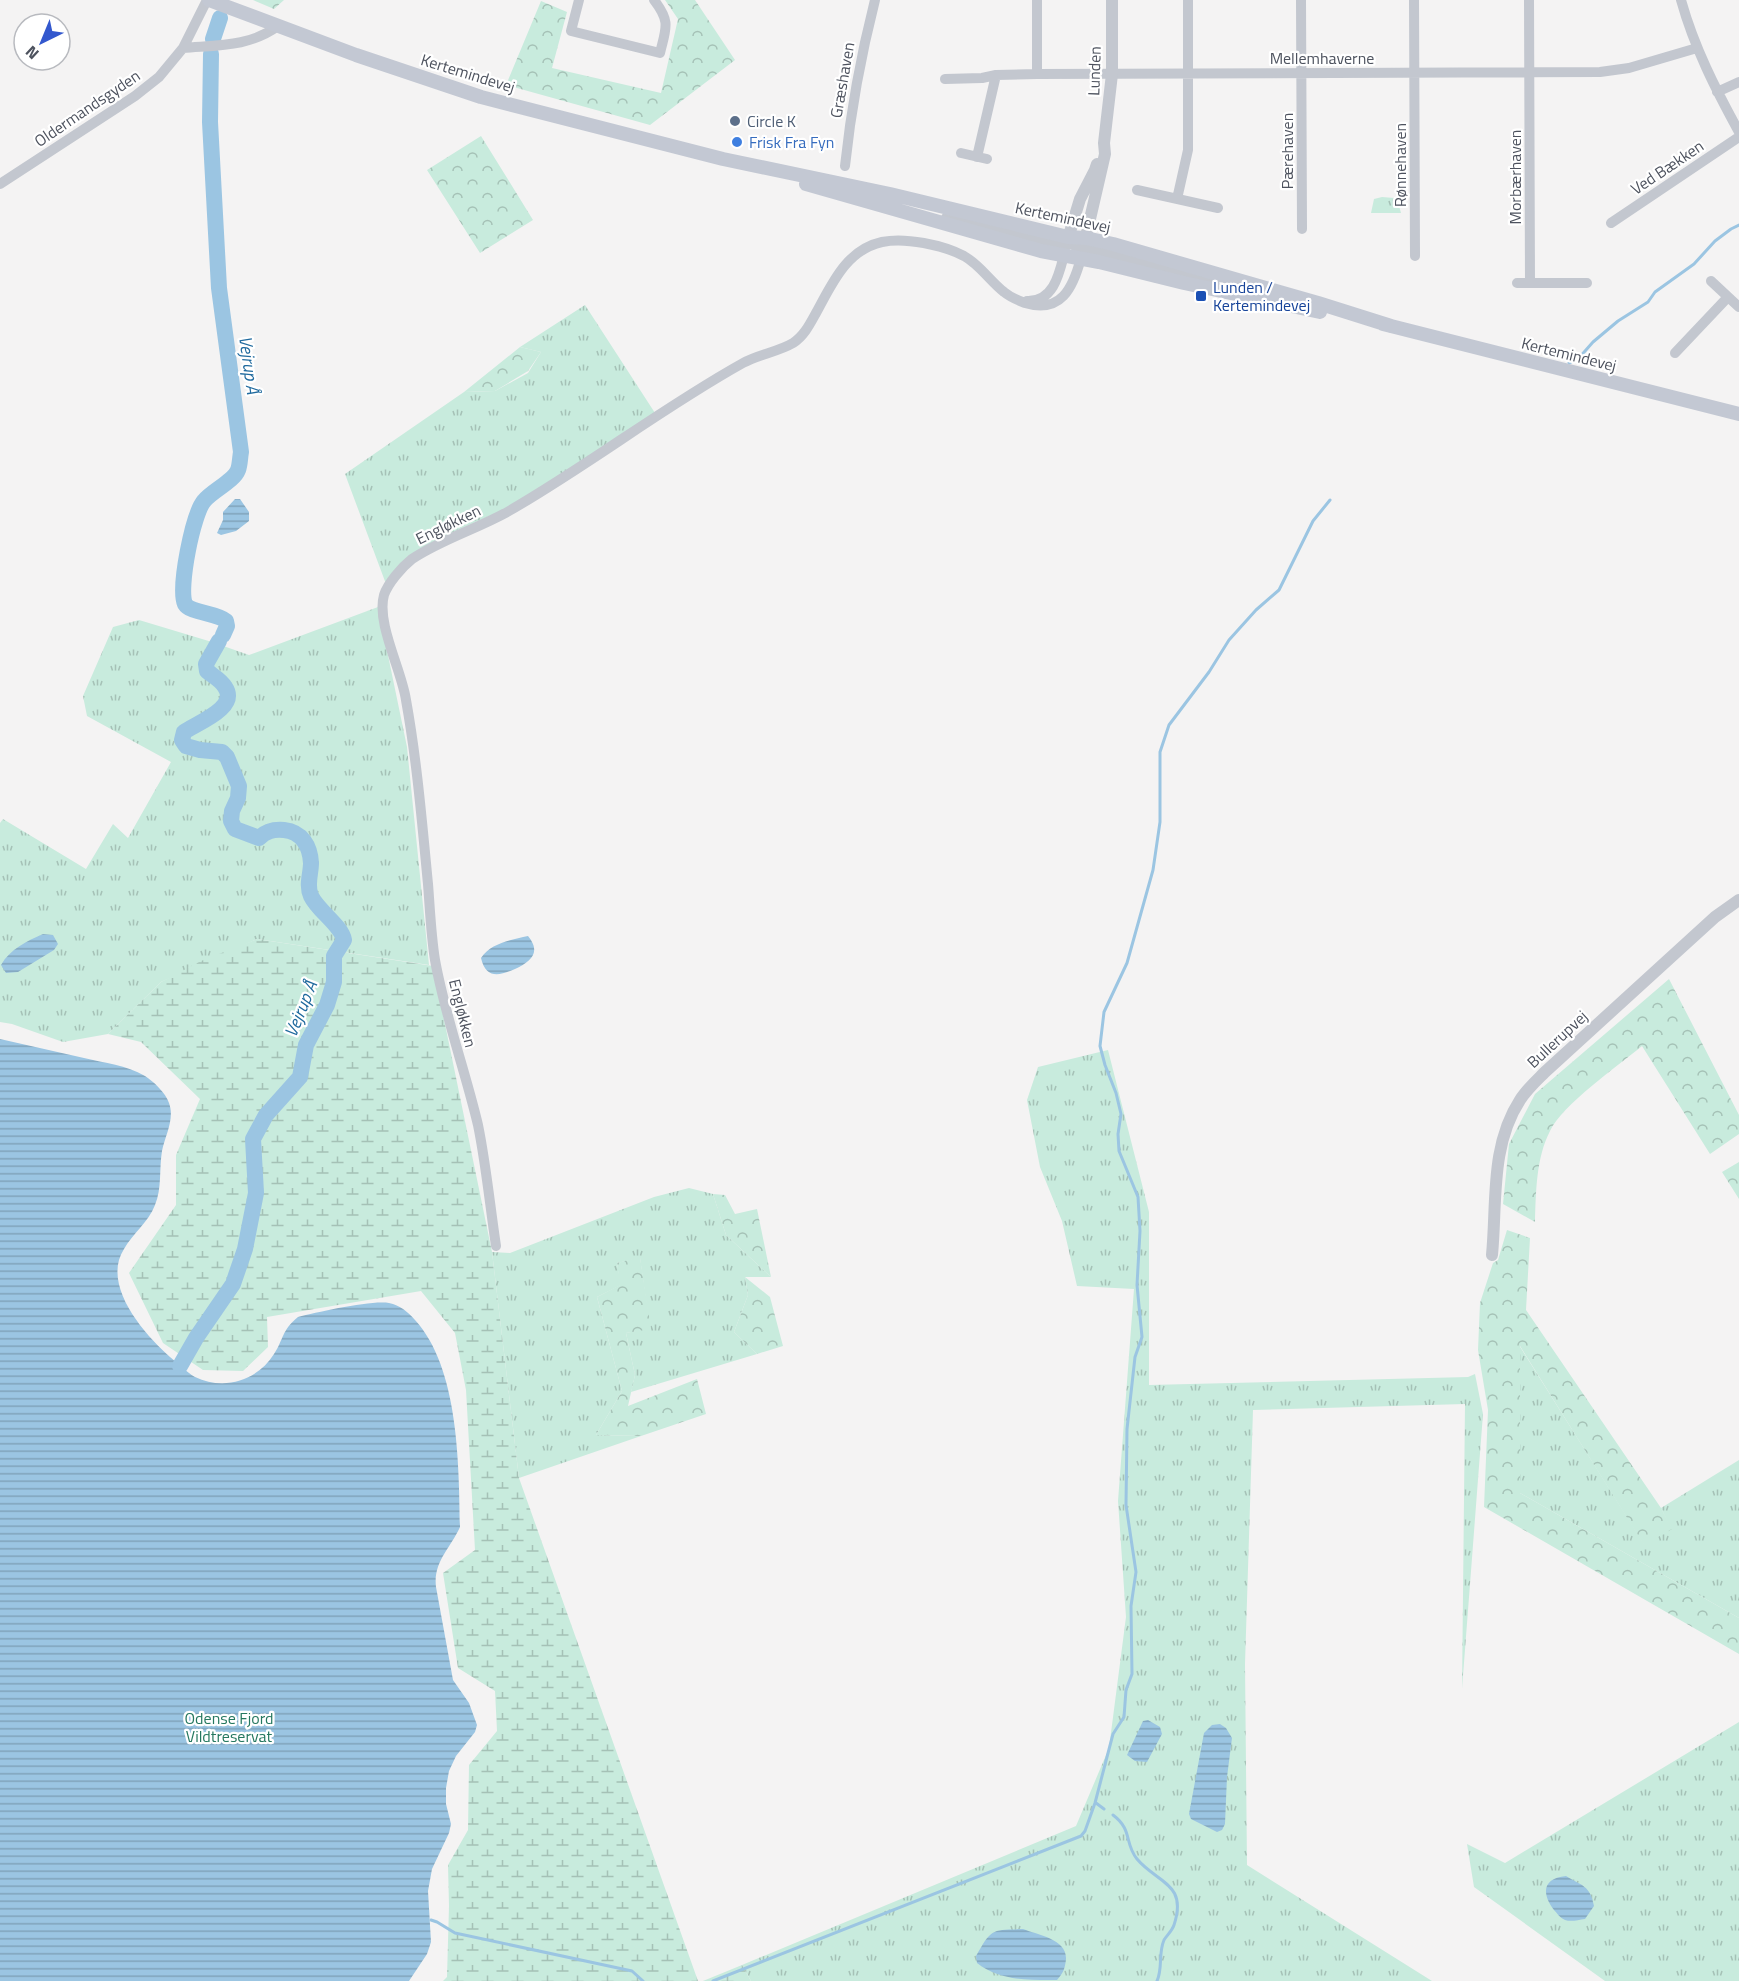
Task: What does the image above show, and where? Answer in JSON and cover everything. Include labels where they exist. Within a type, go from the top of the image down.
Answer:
[{"type":"main road","name":"Kertemindevej","points":[[208,0],[356,55],[481,97],[723,159],[890,194],[1066,245],[1084,248],[1236,294],[1391,326],[1739,414]]},
{"type":"main road","name":"Kertemindevej","points":[[723,159],[1041,251],[1066,245],[1084,248],[1113,244],[1391,326]]},
{"type":"street","name":"Oldermandsgyden","points":[[0,184],[135,96],[159,77],[183,48],[208,0]]},
{"type":"street","points":[[579,0],[571,31],[660,53],[666,30],[666,18],[654,0]]},
{"type":"street","name":"Græshaven","points":[[845,166],[853,98],[875,0]]},
{"type":"street","points":[[1037,0],[1037,74]]},
{"type":"street","name":"Lunden","points":[[1084,248],[1105,154],[1104,143],[1112,74],[1112,0]]},
{"type":"street","points":[[1177,199],[1188,150],[1188,0]]},
{"type":"street","name":"Pærehaven","points":[[1301,0],[1302,229]]},
{"type":"street","name":"Rønnehaven","points":[[1414,0],[1415,256]]},
{"type":"street","name":"Morbærhaven","points":[[1529,0],[1530,283]]},
{"type":"street","points":[[1681,0],[1717,92],[1739,132]]},
{"type":"street","points":[[183,48],[250,42],[266,35],[278,26]]},
{"type":"street","name":"Mellemhaverne","points":[[945,79],[1037,74],[1600,72],[1629,68],[1698,48]]},
{"type":"street","points":[[961,153],[982,158],[996,75]]},
{"type":"street","points":[[1717,92],[1739,82]]},
{"type":"street","name":"Ved Bækken","points":[[1611,223],[1739,137]]},
{"type":"street","name":"Lunden","points":[[1066,245],[1080,199],[1095,170],[1104,143]]},
{"type":"street","points":[[1137,190],[1218,208]]},
{"type":"street","name":"Engløkken","points":[[496,1246],[478,1126],[435,960],[414,752],[405,694],[386,631],[384,596],[394,579],[407,562],[435,545],[506,513],[718,377],[755,357],[792,344],[803,335],[842,268],[855,255],[879,243],[916,242],[963,256],[975,263],[1004,292],[1018,300],[1043,306],[1059,300],[1072,285],[1084,248]]},
{"type":"street","points":[[1018,300],[1033,301],[1051,291],[1058,281],[1066,245]]},
{"type":"street","points":[[1711,281],[1739,307]]},
{"type":"street","points":[[1518,283],[1587,283]]},
{"type":"street","points":[[1676,353],[1728,297]]},
{"type":"street","name":"Bullerupvej","points":[[1492,1255],[1496,1167],[1499,1149],[1505,1128],[1520,1099],[1562,1056],[1715,917],[1739,900]]},
{"type":"green space","points":[[253,0],[284,0],[274,9]]},
{"type":"green space","points":[[665,0],[695,0],[735,60],[650,125],[506,85],[541,1],[567,12],[552,68],[661,93],[678,19]]},
{"type":"green space","points":[[481,136],[533,220],[480,253],[427,170]]},
{"type":"green space","points":[[1394,198],[1398,202],[1401,213],[1371,213],[1374,199]]},
{"type":"green space","points":[[585,305],[655,413],[516,504],[451,533],[386,584],[345,474],[464,392],[495,391],[528,373],[541,352],[520,347]]},
{"type":"green space","points":[[520,347],[541,352],[528,371],[495,391],[464,392]]},
{"type":"green space","points":[[378,607],[407,747],[429,965],[257,939],[161,982],[108,1034],[63,1042],[0,1022],[0,823],[3,819],[86,869],[113,824],[128,838],[171,762],[87,716],[83,696],[113,627],[139,620],[249,655]]},
{"type":"green space","points":[[257,939],[433,966],[492,1252],[519,1478],[698,1981],[443,1981],[447,1977],[448,1865],[468,1830],[469,1765],[497,1731],[495,1691],[458,1668],[443,1573],[475,1550],[466,1390],[455,1333],[421,1291],[267,1317],[268,1347],[243,1371],[203,1370],[163,1343],[129,1273],[176,1205],[176,1155],[200,1099],[141,1042],[108,1034],[161,982],[201,961]]},
{"type":"green space","points":[[1669,979],[1739,1115],[1739,1134],[1710,1154],[1642,1046],[1578,1098],[1556,1121],[1545,1141],[1539,1164],[1535,1222],[1503,1204],[1509,1144],[1535,1094]]},
{"type":"green space","points":[[1108,1050],[1149,1212],[1149,1385],[1468,1377],[1475,1374],[1483,1414],[1462,1689],[1465,1404],[1253,1410],[1245,1664],[1247,1865],[1432,1981],[751,1981],[742,1965],[1076,1826],[1109,1748],[1126,1617],[1118,1501],[1134,1289],[1077,1286],[1062,1221],[1040,1167],[1027,1100],[1038,1067]]},
{"type":"green space","points":[[1739,1162],[1739,1199],[1722,1172]]},
{"type":"green space","points":[[689,1188],[713,1194],[726,1235],[771,1277],[745,1277],[748,1295],[734,1332],[757,1354],[631,1392],[635,1375],[626,1333],[650,1328],[640,1258],[617,1263],[621,1285],[597,1297],[622,1391],[596,1435],[641,1436],[519,1478],[492,1252],[510,1253],[654,1197]]},
{"type":"green space","points":[[713,1194],[725,1195],[735,1214],[757,1209],[771,1277],[726,1235]]},
{"type":"green space","points":[[1507,1230],[1530,1238],[1526,1310],[1661,1508],[1672,1529],[1644,1545],[1520,1346],[1520,1493],[1739,1618],[1739,1654],[1484,1507],[1488,1410],[1478,1350],[1480,1303],[1493,1263],[1498,1260]]},
{"type":"green space","points":[[640,1257],[651,1329],[626,1333],[635,1375],[628,1406],[697,1379],[706,1414],[641,1436],[596,1435],[622,1391],[597,1297],[620,1285],[617,1263]]},
{"type":"green space","points":[[745,1277],[770,1297],[783,1346],[757,1354],[734,1332],[748,1295]]},
{"type":"green space","points":[[1519,1345],[1644,1544],[1671,1529],[1661,1508],[1739,1460],[1739,1618],[1520,1493]]},
{"type":"green space","points":[[1739,1722],[1739,1981],[1605,1981],[1474,1887],[1467,1844],[1505,1863]]},
{"type":"green space","points":[[742,1965],[751,1981],[703,1981]]},
{"type":"water","points":[[235,499],[240,499],[249,512],[249,521],[236,531],[221,535],[217,533],[223,520],[223,512]]},
{"type":"water","points":[[43,934],[53,935],[58,944],[54,950],[18,972],[6,973],[1,965],[9,954]]},
{"type":"water","points":[[528,936],[534,947],[529,960],[515,969],[499,974],[486,970],[481,958],[485,953],[502,943]]},
{"type":"water","name":"Odense Fjord Vildtreservat","points":[[0,1039],[130,1069],[152,1081],[167,1099],[171,1115],[162,1151],[157,1199],[152,1211],[124,1249],[118,1263],[118,1278],[122,1293],[138,1322],[188,1373],[217,1383],[239,1381],[259,1371],[267,1363],[292,1322],[298,1317],[370,1303],[389,1303],[404,1309],[430,1340],[448,1390],[454,1418],[459,1475],[460,1527],[437,1570],[436,1587],[453,1680],[469,1703],[477,1725],[475,1732],[456,1756],[449,1771],[446,1804],[451,1824],[432,1869],[428,1891],[431,1942],[427,1954],[409,1981],[0,1981]]},
{"type":"water","points":[[1148,1720],[1160,1727],[1162,1734],[1147,1762],[1135,1761],[1127,1755],[1143,1721]]},
{"type":"water","points":[[1220,1724],[1226,1728],[1232,1738],[1227,1777],[1225,1824],[1222,1830],[1217,1832],[1191,1819],[1189,1814],[1204,1733],[1212,1725]]},
{"type":"water","points":[[1566,1876],[1588,1890],[1590,1894],[1594,1906],[1585,1919],[1567,1921],[1563,1919],[1547,1898],[1546,1887],[1549,1883],[1558,1877]]},
{"type":"water","points":[[1023,1929],[1057,1942],[1062,1947],[1066,1962],[1057,1980],[1005,1976],[977,1963],[976,1956],[993,1932]]},
{"type":"waterway","name":"Vejrup Å","points":[[213,39],[220,18]]},
{"type":"waterway","name":"Vejrup Å","points":[[211,54],[210,122],[219,288],[241,452],[236,474],[204,501],[195,520],[185,568],[183,596],[188,607],[226,621],[227,626],[223,635]]},
{"type":"waterway","points":[[1569,363],[1578,359],[1593,342],[1618,321],[1648,302],[1655,292],[1694,264],[1715,241],[1739,225]]},
{"type":"waterway","points":[[713,1981],[1081,1836],[1085,1831],[1095,1803],[1113,1734],[1124,1717],[1126,1690],[1132,1674],[1131,1606],[1136,1572],[1126,1505],[1127,1429],[1135,1357],[1142,1337],[1137,1285],[1140,1231],[1138,1197],[1119,1151],[1118,1134],[1121,1114],[1100,1046],[1104,1012],[1127,963],[1153,870],[1160,822],[1160,752],[1169,725],[1209,672],[1229,640],[1256,610],[1279,590],[1313,521],[1330,500]]},
{"type":"waterway","name":"Vejrup Å","points":[[180,1366],[233,1284],[245,1249],[256,1193],[253,1139],[266,1115],[300,1077],[306,1045],[327,1005],[334,982],[334,956],[344,940],[339,929],[311,896],[310,857],[304,841],[290,831],[270,831],[259,838],[235,829],[231,821],[239,786],[227,757],[222,752],[186,746],[182,740],[184,732],[215,714],[226,702],[228,695],[225,687],[207,671],[206,664],[219,641]]},
{"type":"waterway","points":[[1096,1803],[1104,1809]]},
{"type":"waterway","points":[[1113,1815],[1126,1831],[1137,1859],[1168,1885],[1177,1900],[1174,1925],[1162,1945],[1157,1981]]},
{"type":"waterway","points":[[431,1920],[455,1933],[632,1971],[643,1981]]},
{"type":"place","name":"Circle K","points":[[735,121]]},
{"type":"place","name":"Frisk Fra Fyn","points":[[737,142]]},
{"type":"place","name":"Lunden / Kertemindevej","points":[[1201,296]]}]
